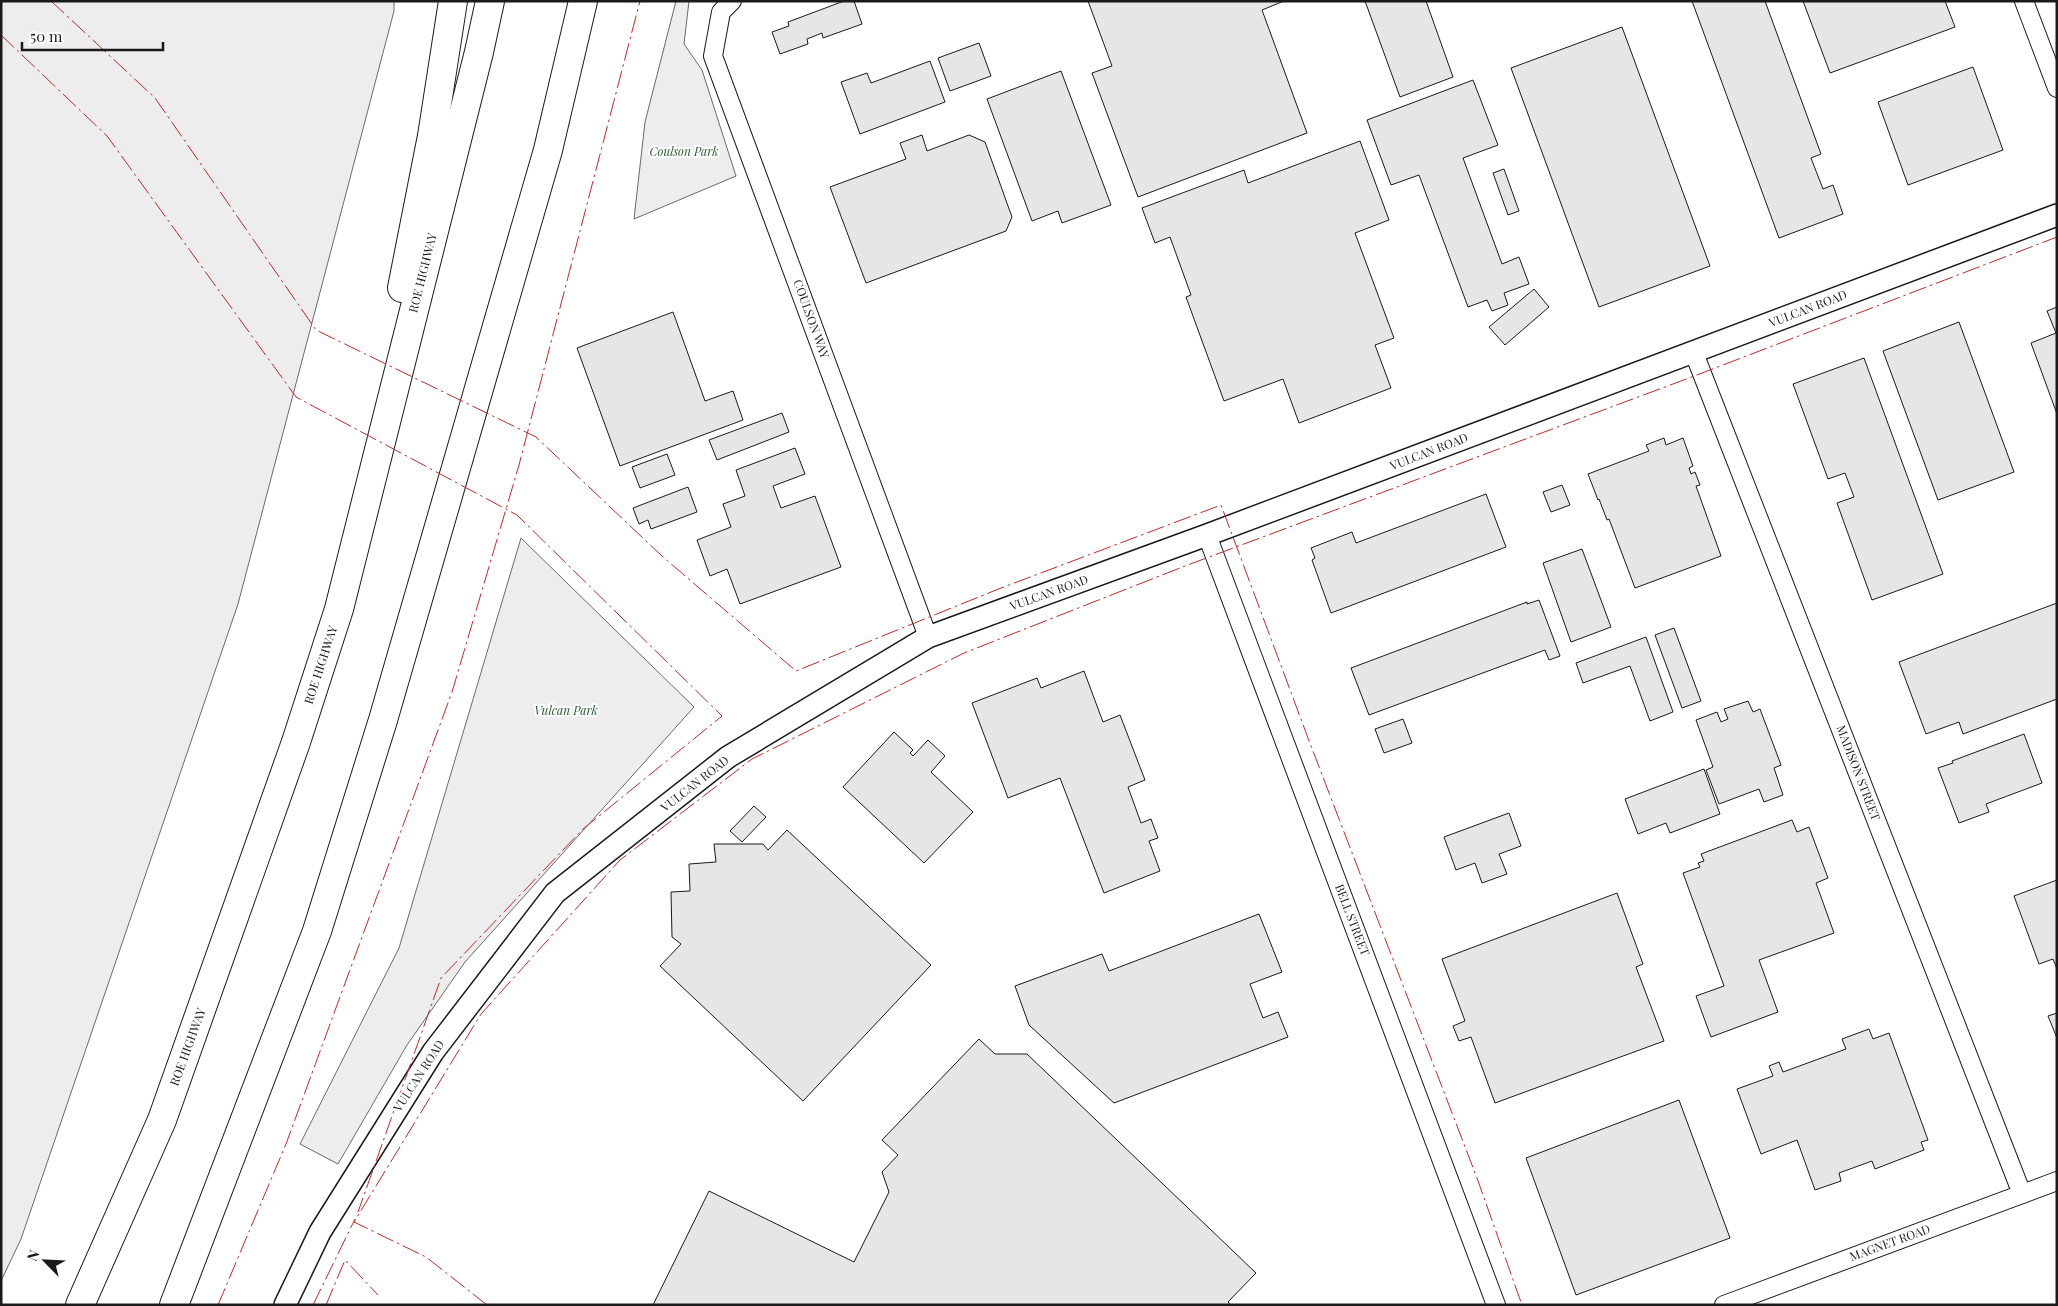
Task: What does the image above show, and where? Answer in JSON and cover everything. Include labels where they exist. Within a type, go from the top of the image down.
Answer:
[{"type":"highway","points":[[339,608],[432,136],[453,1]]},
{"type":"highway","name":"ROE HIGHWAY","points":[[80,1305],[162,1120],[257,856],[339,608],[479,52],[490,1]]},
{"type":"highway","points":[[548,150],[583,1]]},
{"type":"highway","points":[[174,1305],[316,931],[383,720],[548,150],[599,1]]},
{"type":"street","name":"COULSON WAY","points":[[732,1],[721,12],[713,56],[928,637]]},
{"type":"street","points":[[2024,1],[2057,88]]},
{"type":"street","name":"VULCAN ROAD","points":[[284,1305],[320,1232],[433,1052],[555,893],[728,757],[928,637],[1207,535],[2057,215]]},
{"type":"street","name":"MADISON STREET","points":[[1694,352],[2022,1194]]},
{"type":"street","name":"BELL STREET","points":[[1207,535],[1496,1305]]},
{"type":"street","name":"MAGNET ROAD","points":[[1724,1305],[2057,1180]]},
{"type":"shaded area","points":[[1,1],[394,1],[394,11],[238,604],[21,1239],[1,1281]]},
{"type":"shaded area","name":"Coulson Park","points":[[676,1],[689,1],[684,44],[702,70],[736,176],[634,219],[645,122]]},
{"type":"shaded area","name":"Vulcan Park","points":[[521,538],[694,707],[465,962],[407,1045],[338,1164],[300,1144],[399,948]]},
{"type":"building","points":[[844,1],[854,1],[862,24],[823,38],[822,33],[807,39],[808,44],[780,54],[772,32],[789,26],[788,22]]},
{"type":"building","points":[[1088,1],[1284,1],[1262,10],[1307,133],[1138,197],[1092,73],[1112,66]]},
{"type":"building","points":[[1365,1],[1426,1],[1453,77],[1400,97]]},
{"type":"building","points":[[1692,1],[1765,1],[1821,154],[1811,158],[1823,189],[1833,185],[1843,214],[1779,238]]},
{"type":"building","points":[[1803,1],[1945,1],[1955,27],[1830,73]]},
{"type":"building","points":[[1622,27],[1710,266],[1599,307],[1511,68]]},
{"type":"building","points":[[979,43],[991,76],[950,91],[938,58]]},
{"type":"building","points":[[930,61],[945,102],[860,134],[841,82],[867,73],[871,83]]},
{"type":"building","points":[[1973,67],[2003,150],[1908,185],[1878,102]]},
{"type":"building","points":[[1061,71],[1111,205],[1062,223],[1058,211],[1032,221],[987,99]]},
{"type":"building","points":[[1473,80],[1498,145],[1463,158],[1502,264],[1519,257],[1529,284],[1504,293],[1508,305],[1492,311],[1487,300],[1468,307],[1419,175],[1391,185],[1367,120]]},
{"type":"building","points":[[922,135],[927,151],[969,135],[985,142],[1012,217],[1006,231],[866,283],[830,187],[906,159],[900,143]]},
{"type":"building","points":[[1360,141],[1389,220],[1355,233],[1394,338],[1375,345],[1391,388],[1299,423],[1283,379],[1224,401],[1186,297],[1191,295],[1170,237],[1155,243],[1142,208],[1244,170],[1248,183]]},
{"type":"building","points":[[1504,169],[1519,211],[1508,215],[1493,173]]},
{"type":"building","points":[[1534,289],[1549,307],[1505,345],[1489,327]]},
{"type":"building","points":[[2057,307],[2057,414],[2031,343],[2056,333],[2047,311]]},
{"type":"building","points":[[673,312],[705,401],[733,391],[743,420],[620,466],[577,348]]},
{"type":"building","points":[[1959,322],[2014,472],[1938,500],[1883,351]]},
{"type":"building","points":[[1864,358],[1943,574],[1872,600],[1837,503],[1854,497],[1845,473],[1828,479],[1793,384]]},
{"type":"building","points":[[782,413],[789,432],[717,460],[709,440]]},
{"type":"building","points":[[1664,438],[1666,445],[1683,438],[1693,466],[1689,468],[1691,474],[1695,472],[1700,485],[1696,486],[1721,556],[1635,588],[1609,519],[1607,520],[1588,474],[1649,451],[1646,445]]},
{"type":"building","points":[[795,448],[805,474],[773,486],[781,508],[815,496],[841,567],[740,604],[727,569],[710,576],[697,540],[731,527],[723,504],[745,496],[736,470]]},
{"type":"building","points":[[667,454],[675,475],[640,488],[632,467]]},
{"type":"building","points":[[1562,485],[1570,505],[1551,512],[1543,492]]},
{"type":"building","points":[[688,487],[697,512],[651,529],[648,520],[639,524],[633,508]]},
{"type":"building","points":[[1486,494],[1506,547],[1331,613],[1312,560],[1315,558],[1311,548],[1352,532],[1356,543]]},
{"type":"building","points":[[1582,549],[1611,627],[1571,642],[1543,563]]},
{"type":"building","points":[[1539,600],[1560,656],[1549,660],[1545,650],[1369,715],[1351,668],[1527,602],[1527,604]]},
{"type":"building","points":[[2057,603],[2057,699],[1963,734],[1959,722],[1926,734],[1899,662]]},
{"type":"building","points":[[1674,628],[1701,701],[1682,708],[1655,635]]},
{"type":"building","points":[[1646,637],[1673,712],[1650,721],[1630,666],[1583,683],[1576,663]]},
{"type":"building","points":[[1084,671],[1103,722],[1120,715],[1145,780],[1128,787],[1141,823],[1151,819],[1158,838],[1149,841],[1160,871],[1104,893],[1060,778],[1008,798],[972,703],[1037,678],[1041,688]]},
{"type":"building","points":[[1748,701],[1753,712],[1760,709],[1781,765],[1774,768],[1783,795],[1764,802],[1759,789],[1719,804],[1706,770],[1713,767],[1696,720],[1717,712],[1721,722],[1728,719],[1724,709]]},
{"type":"building","points":[[1403,719],[1412,743],[1384,753],[1375,729]]},
{"type":"building","points":[[894,732],[913,750],[910,753],[913,756],[928,740],[945,756],[931,772],[973,812],[924,863],[843,787]]},
{"type":"building","points":[[2024,734],[2042,783],[1986,804],[1989,812],[1959,823],[1938,768]]},
{"type":"building","points":[[1704,769],[1720,814],[1670,833],[1666,823],[1638,834],[1625,799]]},
{"type":"building","points":[[754,806],[766,817],[742,842],[730,831]]},
{"type":"building","points":[[1509,813],[1521,846],[1499,854],[1507,874],[1482,883],[1475,863],[1456,870],[1444,837]]},
{"type":"building","points":[[1792,820],[1797,832],[1809,827],[1828,878],[1816,883],[1834,933],[1759,960],[1778,1012],[1711,1037],[1696,996],[1724,986],[1683,873],[1700,867],[1698,863],[1704,861],[1701,854]]},
{"type":"building","points":[[787,830],[931,965],[803,1101],[660,966],[681,944],[672,937],[671,892],[690,891],[689,864],[716,862],[714,844],[763,844],[768,850]]},
{"type":"building","points":[[2057,880],[2057,969],[2053,959],[2039,964],[2014,896]]},
{"type":"building","points":[[1617,893],[1643,964],[1636,967],[1664,1041],[1495,1103],[1471,1037],[1459,1041],[1453,1026],[1465,1021],[1442,959]]},
{"type":"building","points":[[1259,914],[1282,972],[1250,984],[1263,1018],[1278,1012],[1288,1037],[1114,1103],[1029,1025],[1015,986],[1102,954],[1109,971]]},
{"type":"building","points":[[2057,1013],[2057,1038],[2048,1016]]},
{"type":"building","points":[[1869,1029],[1873,1039],[1889,1033],[1928,1140],[1921,1142],[1924,1150],[1875,1169],[1872,1161],[1839,1173],[1841,1181],[1815,1190],[1797,1140],[1761,1154],[1737,1089],[1773,1076],[1769,1066],[1779,1062],[1783,1072],[1846,1049],[1842,1039]]},
{"type":"building","points":[[979,1039],[995,1054],[1027,1054],[1256,1273],[1228,1302],[1231,1305],[653,1305],[709,1191],[854,1262],[889,1192],[882,1172],[898,1155],[882,1140]]},
{"type":"building","points":[[1679,1100],[1730,1238],[1576,1295],[1526,1158]]},
{"type":"power","points":[[51,1],[155,98],[316,330],[536,437],[663,557],[796,671],[1001,588],[1221,505],[1311,746],[1477,1178],[1522,1305]]},
{"type":"power","points":[[218,1305],[286,1144],[452,692],[519,465],[640,1]]},
{"type":"power","points":[[1,35],[107,136],[296,397],[517,515],[722,716],[583,829],[441,978],[358,1212]]},
{"type":"power","points":[[487,1305],[426,1257],[354,1222],[481,1014],[620,860],[752,759],[964,653],[1185,566],[1689,378],[2057,237]]},
{"type":"power","points":[[313,1305],[355,1219]]},
{"type":"power","points":[[326,1305],[345,1260],[378,1295]]}]
